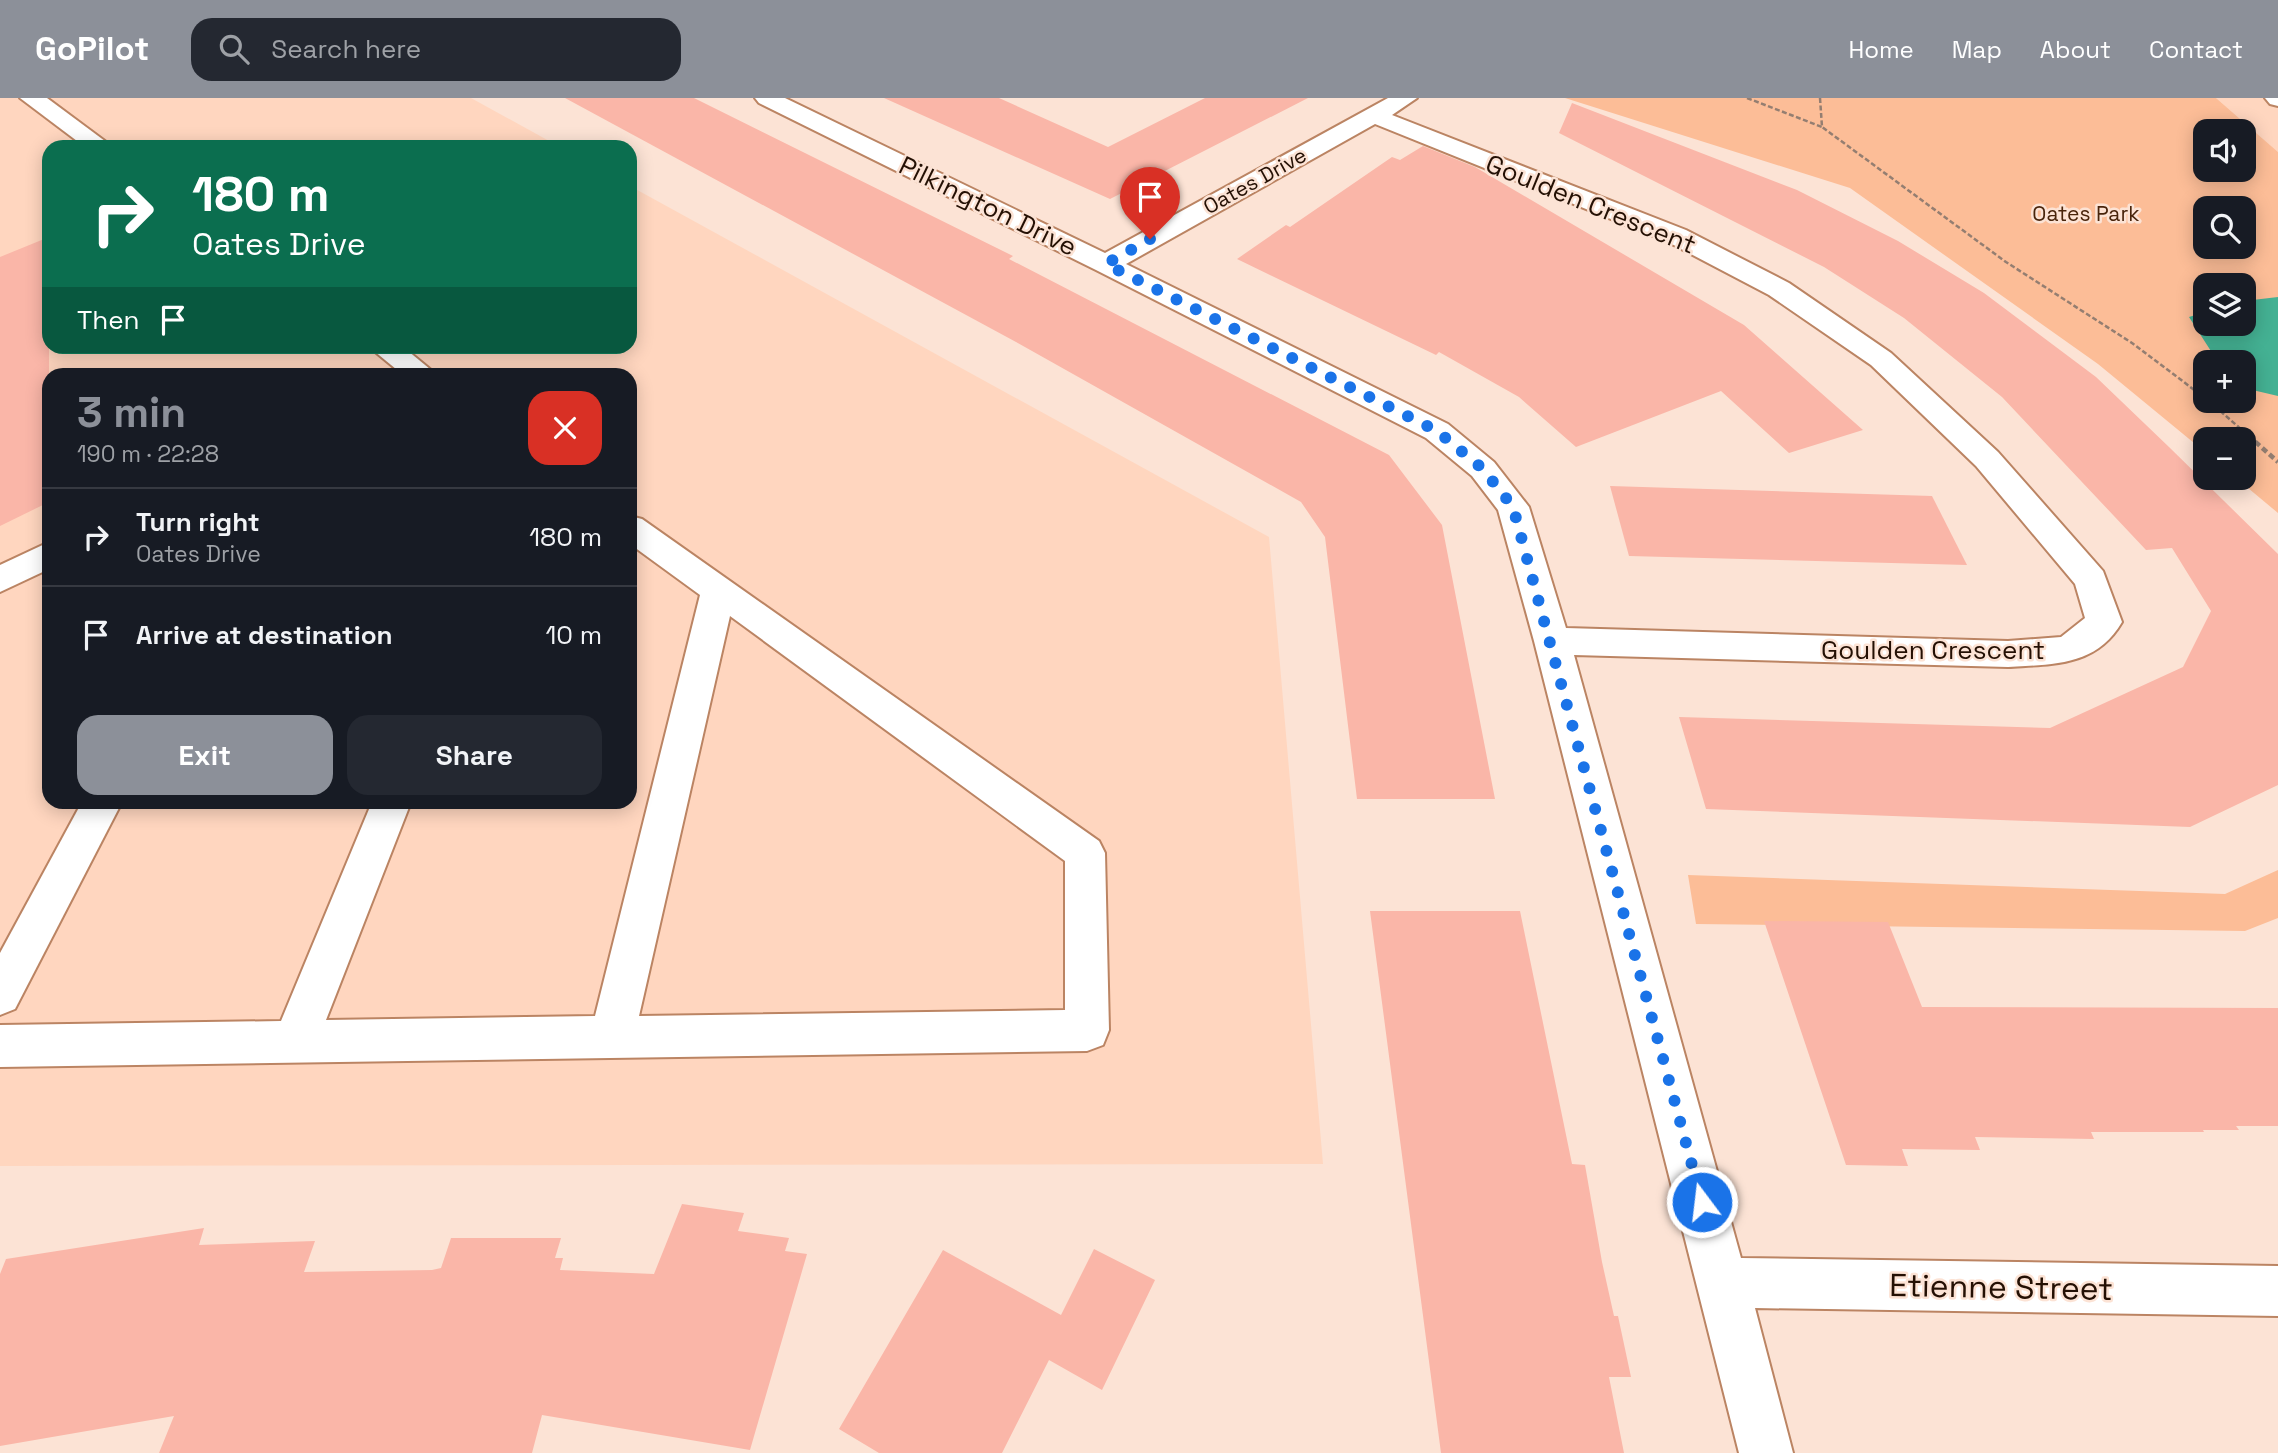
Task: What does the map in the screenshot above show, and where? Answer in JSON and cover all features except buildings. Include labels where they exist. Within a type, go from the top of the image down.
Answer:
[{"type":"street","points":[[32,98],[91,140]]},
{"type":"street","name":"Pilkington Drive","points":[[767,98],[1106,264],[1437,431],[1483,469],[1513,507],[1552,641],[1766,1453]]},
{"type":"street","name":"Oates Drive","points":[[1106,264],[1405,98]]},
{"type":"street","name":"Goulden Crescent","points":[[1375,116],[1677,236],[1779,289],[1881,359],[1987,459],[2083,570],[2091,580],[2104,622],[2069,650],[2008,654],[1552,641]]},
{"type":"street","points":[[390,354],[403,368]]},
{"type":"street","points":[[0,1046],[1087,1030],[1085,853],[718,593],[637,532]]},
{"type":"street","points":[[0,580],[42,558]]},
{"type":"street","points":[[612,1038],[718,593]]},
{"type":"street","points":[[0,995],[98,809]]},
{"type":"street","points":[[295,1042],[388,809]]},
{"type":"street","name":"Etienne Street","points":[[1723,1283],[2278,1291]]},
{"type":"path","points":[[1746,98],[1822,127],[2006,262],[2132,343],[2193,389]]},
{"type":"path","points":[[1820,98],[1822,127]]},
{"type":"path","points":[[2223,413],[2278,461]]},
{"type":"shaded area","points":[[0,98],[471,98],[547,140],[42,140],[42,354],[637,354],[637,190],[1269,537],[1323,1164],[0,1166]]},
{"type":"shaded area","points":[[2216,98],[2278,98],[2278,152],[2256,133],[2256,119],[2240,119]]},
{"type":"shaded area","points":[[2278,297],[2278,396],[2256,391],[2256,350],[2210,350],[2201,336],[2256,336],[2256,300]]},
{"type":"green space","name":"Oates Park","points":[[1565,98],[2216,98],[2240,119],[2193,119],[2193,182],[2256,182],[2256,133],[2278,152],[2278,513],[2250,490],[2256,490],[2256,427],[2193,427],[2193,442],[2098,364],[1850,188]]},
{"type":"green space","points":[[2278,870],[2278,918],[2245,931],[1696,924],[1688,875],[2225,894]]},
{"type":"route","points":[[1150,239],[1106,264],[1437,431],[1483,469],[1513,507],[1552,641],[1702,1202]]}]
